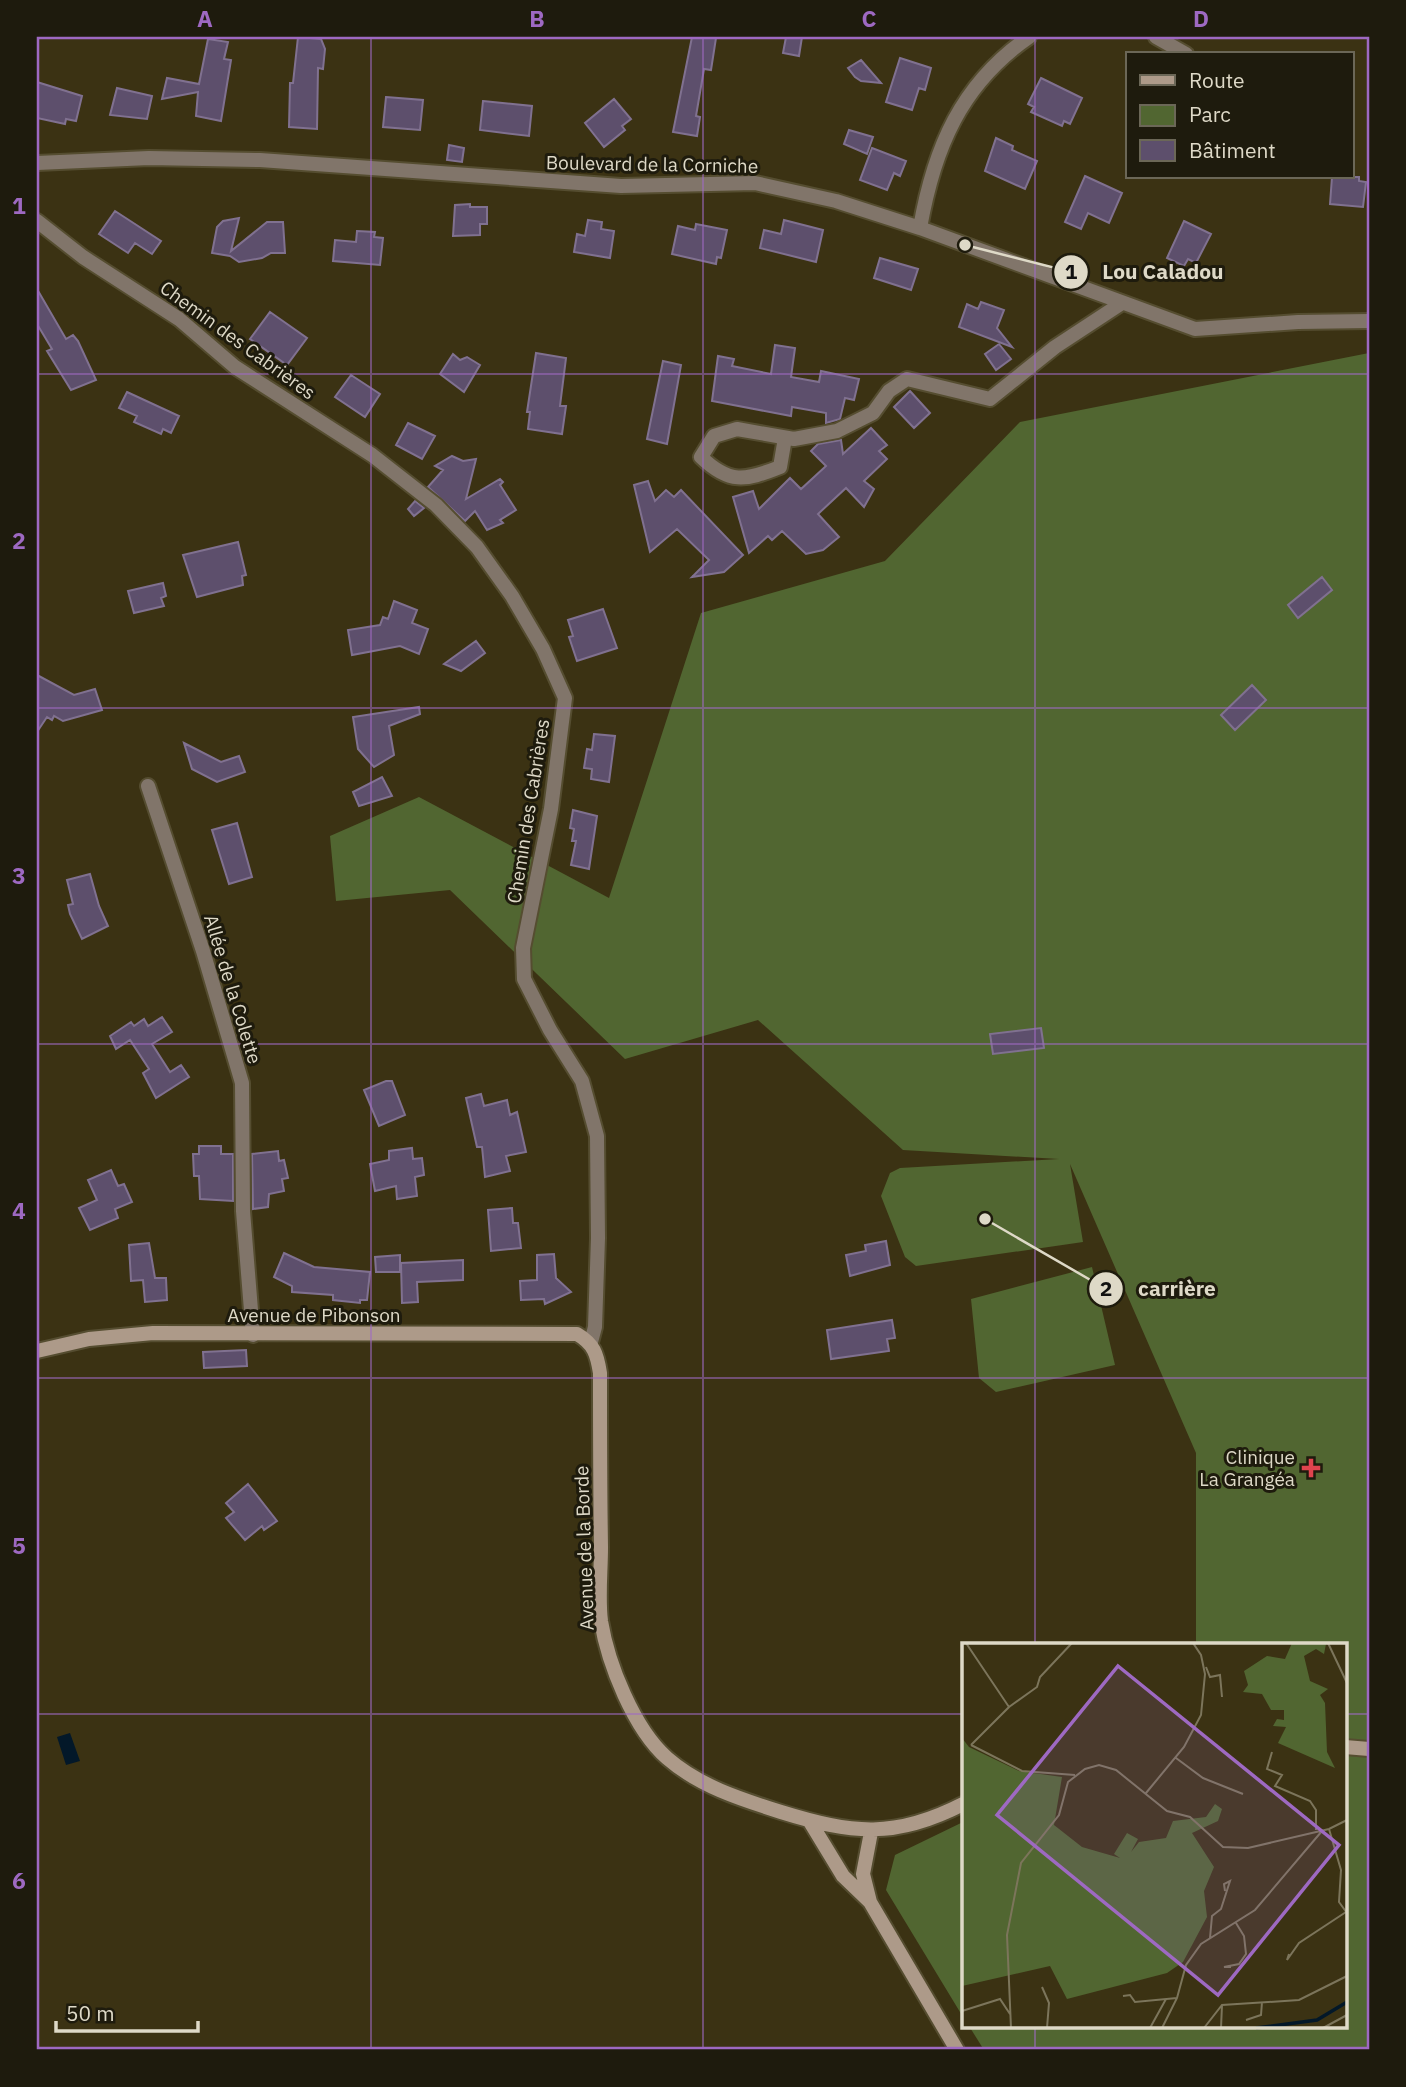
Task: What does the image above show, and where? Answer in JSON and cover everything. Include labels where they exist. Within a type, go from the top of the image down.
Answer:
[{"type":"street","points":[[920,228],[950,123],[987,71],[1029,37]]},
{"type":"street","points":[[1156,37],[1182,52]]},
{"type":"street","name":"Boulevard de la Corniche","points":[[37,163],[149,158],[260,160],[621,186],[755,183],[836,201],[920,228],[1195,329],[1298,322],[1369,321]]},
{"type":"street","name":"Chemin des Cabrières","points":[[37,221],[83,257],[179,319],[235,367],[372,455],[436,505],[477,547],[512,596],[543,649],[565,698],[551,809],[523,948],[524,979],[550,1030],[582,1081],[597,1136],[598,1238],[591,1342]]},
{"type":"street","points":[[785,438],[780,467],[753,478],[721,475],[701,457],[714,436],[737,429],[785,438],[805,437],[849,425],[873,413],[889,391],[907,379],[990,399],[1055,347],[1122,303]]},
{"type":"street","name":"Allée de la Colette","points":[[148,786],[203,951],[242,1083],[243,1211],[253,1335]]},
{"type":"street","name":"Avenue de Pibonson","points":[[37,1351],[89,1339],[153,1333],[253,1335],[559,1332],[577,1334],[591,1342]]},
{"type":"street","name":"Avenue de la Borde","points":[[591,1342],[597,1354],[600,1373],[601,1618],[607,1648],[626,1695],[650,1739],[689,1774],[734,1797],[808,1821],[871,1832],[909,1827],[962,1804]]},
{"type":"street","points":[[1346,1747],[1369,1749]]},
{"type":"street","points":[[808,1821],[843,1875],[870,1902],[957,2050]]},
{"type":"street","points":[[870,1902],[863,1874],[871,1832]]},
{"type":"green space","points":[[1369,353],[1369,2050],[984,2050],[970,2028],[1346,2028],[1346,1643],[1196,1643],[1196,1453],[1070,1164],[1083,1242],[916,1266],[905,1257],[881,1196],[890,1173],[900,1168],[1059,1159],[903,1150],[758,1020],[625,1059],[450,890],[336,901],[330,836],[419,797],[609,898],[701,613],[885,561],[1020,422]]},
{"type":"green space","points":[[1092,1267],[1115,1365],[996,1392],[979,1378],[971,1299]]},
{"type":"green space","points":[[962,1822],[962,2015],[886,1890],[895,1855]]},
{"type":"water","points":[[70,1733],[80,1761],[66,1765],[57,1737]]},
{"type":"building","points":[[298,37],[321,39],[325,49],[323,69],[318,68],[317,129],[289,127],[290,83],[293,83]]},
{"type":"building","points":[[692,37],[716,38],[711,70],[704,69],[696,116],[700,117],[697,136],[673,132]]},
{"type":"building","points":[[786,37],[802,37],[799,56],[783,53]]},
{"type":"building","points":[[208,39],[228,42],[224,59],[231,60],[221,121],[196,116],[198,92],[162,99],[167,78],[199,84]]},
{"type":"building","points":[[900,58],[931,68],[925,90],[919,88],[912,110],[886,102]]},
{"type":"building","points":[[861,60],[881,83],[861,81],[855,77],[848,68]]},
{"type":"building","points":[[1041,78],[1082,98],[1070,124],[1064,121],[1062,126],[1031,112],[1034,107],[1028,104]]},
{"type":"building","points":[[37,82],[82,96],[76,121],[66,119],[65,124],[37,118]]},
{"type":"building","points":[[117,88],[152,96],[147,119],[110,115]]},
{"type":"building","points":[[386,97],[423,100],[420,130],[383,127]]},
{"type":"building","points":[[614,99],[631,119],[622,126],[625,130],[604,147],[585,123]]},
{"type":"building","points":[[483,101],[532,106],[529,136],[480,130]]},
{"type":"building","points":[[849,130],[873,137],[867,154],[844,144]]},
{"type":"building","points":[[996,138],[1013,146],[1012,150],[1037,161],[1025,189],[985,171]]},
{"type":"building","points":[[449,145],[464,148],[462,162],[447,160]]},
{"type":"building","points":[[872,148],[906,161],[900,176],[894,173],[887,190],[860,180]]},
{"type":"building","points":[[1085,176],[1122,193],[1109,223],[1088,213],[1081,229],[1065,222]]},
{"type":"building","points":[[1359,177],[1359,181],[1366,182],[1363,207],[1330,204],[1332,178]]},
{"type":"building","points":[[470,204],[470,207],[487,207],[487,224],[480,224],[480,235],[453,236],[455,205]]},
{"type":"building","points":[[115,211],[161,241],[152,254],[135,243],[128,253],[99,234]]},
{"type":"building","points":[[239,218],[231,251],[267,222],[283,222],[285,253],[271,253],[262,258],[239,262],[230,256],[212,253],[217,227],[223,221]]},
{"type":"building","points":[[588,220],[602,222],[601,229],[614,231],[610,258],[574,252],[577,234],[585,236]]},
{"type":"building","points":[[784,220],[823,230],[816,262],[760,248],[764,230],[781,234]]},
{"type":"building","points":[[1184,221],[1211,234],[1196,263],[1188,259],[1184,266],[1167,258]]},
{"type":"building","points":[[696,224],[727,230],[721,258],[717,257],[716,264],[672,254],[678,226],[695,230]]},
{"type":"building","points":[[357,231],[375,232],[374,237],[383,238],[380,265],[333,261],[335,240],[356,242]]},
{"type":"building","points":[[880,258],[918,269],[911,290],[874,278]]},
{"type":"building","points":[[37,289],[66,339],[73,335],[78,341],[96,380],[71,390],[47,351],[52,349],[37,324]]},
{"type":"building","points":[[981,302],[1004,310],[997,328],[1012,347],[959,327],[967,304],[978,309]]},
{"type":"building","points":[[270,312],[307,338],[287,365],[250,339]]},
{"type":"building","points":[[999,344],[1011,359],[996,370],[985,354]]},
{"type":"building","points":[[775,345],[795,348],[791,377],[819,382],[821,371],[859,379],[854,400],[845,398],[840,419],[826,423],[826,413],[792,407],[791,416],[712,401],[718,356],[734,359],[732,366],[771,374]]},
{"type":"building","points":[[536,353],[566,358],[560,406],[566,406],[562,434],[528,429],[530,412],[527,412]]},
{"type":"building","points":[[453,354],[460,360],[467,357],[480,365],[464,392],[440,374]]},
{"type":"building","points":[[663,361],[681,365],[667,444],[647,439]]},
{"type":"building","points":[[351,375],[380,394],[365,417],[335,397]]},
{"type":"building","points":[[910,391],[930,413],[914,428],[894,407]]},
{"type":"building","points":[[127,392],[179,416],[171,433],[163,429],[161,434],[134,422],[137,416],[119,408]]},
{"type":"building","points":[[408,423],[435,436],[422,459],[396,445]]},
{"type":"building","points":[[871,428],[887,445],[879,451],[887,459],[864,481],[874,489],[864,507],[846,488],[818,514],[839,537],[823,550],[806,554],[782,531],[772,540],[768,536],[749,553],[733,497],[753,491],[759,509],[790,478],[801,489],[826,466],[811,451],[818,444],[841,440],[843,454]]},
{"type":"building","points":[[452,456],[463,461],[476,459],[466,499],[500,479],[503,482],[500,485],[516,510],[500,520],[503,523],[487,530],[475,511],[465,521],[428,487],[443,470],[435,466]]},
{"type":"building","points":[[648,481],[655,501],[666,490],[674,497],[681,490],[743,555],[724,572],[692,577],[709,560],[677,529],[650,552],[634,485]]},
{"type":"building","points":[[415,501],[424,508],[414,516],[408,509]]},
{"type":"building","points":[[238,542],[246,575],[242,576],[243,585],[197,597],[183,555]]},
{"type":"building","points":[[1322,577],[1332,590],[1298,618],[1288,605]]},
{"type":"building","points":[[163,583],[166,596],[161,598],[164,606],[134,613],[128,591]]},
{"type":"building","points":[[394,601],[417,610],[412,623],[428,629],[419,654],[400,646],[352,655],[348,630],[380,625],[383,617],[388,619]]},
{"type":"building","points":[[603,609],[617,648],[577,661],[569,637],[573,636],[568,620]]},
{"type":"building","points":[[476,641],[485,653],[461,671],[444,664]]},
{"type":"building","points":[[37,675],[74,695],[95,689],[102,710],[63,721],[54,716],[52,720],[47,717],[37,732]]},
{"type":"building","points":[[1252,685],[1266,700],[1235,730],[1221,715]]},
{"type":"building","points":[[419,707],[420,714],[389,726],[394,755],[374,767],[358,749],[353,717]]},
{"type":"building","points":[[594,734],[615,736],[609,782],[591,779],[592,769],[584,768],[587,749],[592,750]]},
{"type":"building","points":[[184,743],[221,762],[239,756],[245,772],[217,782],[192,769]]},
{"type":"building","points":[[382,777],[392,796],[359,806],[353,792]]},
{"type":"building","points":[[573,810],[597,816],[589,869],[571,865],[576,841],[572,841],[574,829],[570,828]]},
{"type":"building","points":[[237,823],[252,877],[229,884],[212,830]]},
{"type":"building","points":[[90,874],[108,926],[82,939],[70,914],[68,905],[73,904],[67,880]]},
{"type":"building","points":[[162,1017],[172,1032],[152,1044],[170,1072],[181,1065],[189,1077],[156,1098],[143,1073],[149,1069],[130,1040],[116,1049],[110,1036],[131,1022],[134,1026],[144,1019],[148,1026]]},
{"type":"building","points":[[1041,1028],[1044,1048],[993,1054],[990,1034]]},
{"type":"building","points":[[392,1081],[405,1115],[379,1126],[364,1090]]},
{"type":"building","points":[[481,1094],[484,1106],[507,1100],[510,1115],[517,1112],[526,1152],[506,1156],[510,1171],[485,1177],[482,1147],[477,1147],[466,1098]]},
{"type":"building","points":[[199,1146],[221,1146],[221,1154],[233,1154],[233,1201],[200,1199],[199,1176],[194,1176],[193,1154],[199,1154]]},
{"type":"building","points":[[412,1148],[413,1159],[422,1158],[424,1175],[415,1177],[417,1196],[397,1199],[396,1186],[375,1191],[370,1164],[389,1160],[389,1151]]},
{"type":"building","points":[[278,1151],[279,1161],[284,1160],[288,1178],[282,1179],[284,1191],[269,1194],[268,1207],[253,1209],[252,1154]]},
{"type":"building","points":[[111,1170],[118,1186],[124,1184],[132,1202],[115,1209],[118,1218],[90,1230],[79,1208],[97,1200],[88,1180]]},
{"type":"building","points":[[512,1208],[513,1223],[518,1223],[521,1248],[491,1251],[488,1210]]},
{"type":"building","points":[[886,1241],[890,1265],[850,1276],[846,1255],[866,1251],[865,1245]]},
{"type":"building","points":[[149,1243],[155,1278],[166,1278],[167,1300],[145,1302],[143,1280],[131,1281],[129,1245]]},
{"type":"building","points":[[284,1253],[314,1267],[370,1272],[367,1300],[360,1300],[360,1303],[333,1300],[333,1295],[292,1292],[292,1286],[274,1277]]},
{"type":"building","points":[[554,1254],[556,1278],[571,1292],[545,1304],[544,1299],[521,1300],[520,1281],[537,1280],[537,1255]]},
{"type":"building","points":[[400,1255],[400,1272],[376,1272],[375,1257]]},
{"type":"building","points":[[463,1260],[463,1280],[417,1282],[418,1302],[402,1303],[401,1263]]},
{"type":"building","points":[[892,1320],[895,1338],[887,1339],[889,1351],[831,1359],[827,1330]]},
{"type":"building","points":[[246,1350],[247,1366],[204,1368],[203,1352]]},
{"type":"building","points":[[248,1484],[277,1521],[264,1530],[262,1526],[245,1540],[226,1518],[234,1512],[226,1503]]},
{"type":"place","name":"Lou Caladou","points":[[965,245]]},
{"type":"place","name":"carrière","points":[[985,1219]]},
{"type":"place","name":"Clinique La Grangéa","points":[[1311,1468]]}]
